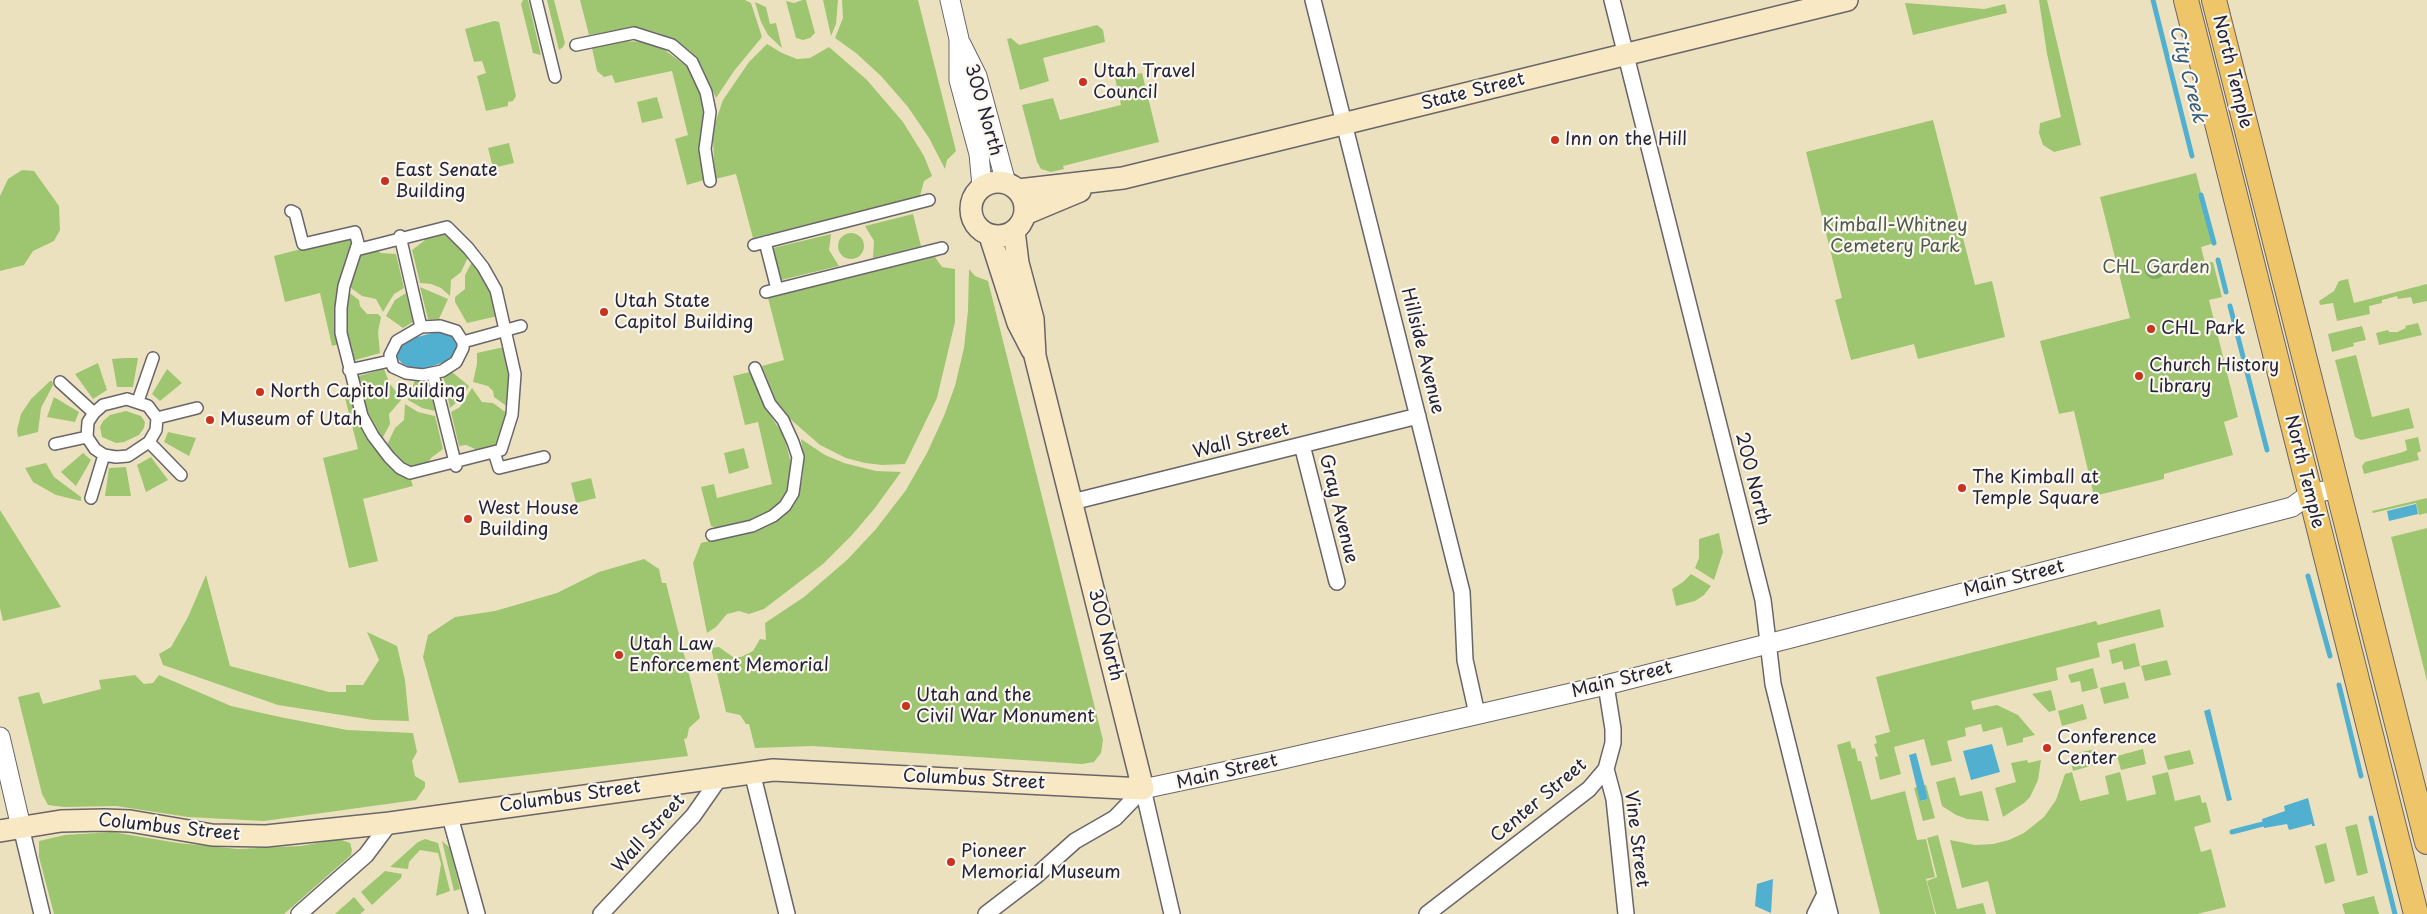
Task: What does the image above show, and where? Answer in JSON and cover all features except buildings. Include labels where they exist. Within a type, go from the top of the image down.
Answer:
[{"type":"main road","name":"North Temple","points":[[2186,0],[2306,505],[2416,914]]},
{"type":"main road","name":"North Temple","points":[[2214,0],[2427,842]]},
{"type":"main road","name":"State Street","points":[[1012,186],[1104,181],[1849,1]]},
{"type":"main road","name":"State Street","points":[[1019,222],[1104,181]]},
{"type":"main road","points":[[996,182],[1012,186],[1024,201],[1019,222],[1004,235],[990,236],[979,229],[971,216],[972,200],[982,186],[996,182]]},
{"type":"main road","name":"300 North","points":[[1019,222],[1018,264],[1034,319],[1035,356],[1143,789]]},
{"type":"main road","name":"300 North","points":[[990,236],[1018,323],[1035,356]]},
{"type":"main road","name":"Columbus Street","points":[[0,831],[61,821],[104,820],[130,821],[212,834],[266,836],[390,823],[449,813],[773,770],[1143,789]]},
{"type":"street","points":[[536,0],[555,77]]},
{"type":"street","name":"300 North","points":[[950,0],[959,39],[977,76],[1012,186]]},
{"type":"street","name":"Hillside Avenue","points":[[1313,0],[1462,592],[1465,660],[1477,714]]},
{"type":"street","name":"200 North","points":[[1612,0],[1762,600],[1773,684],[1830,914]]},
{"type":"street","points":[[576,45],[634,33],[672,45],[692,62],[706,92],[710,112],[705,149],[710,181]]},
{"type":"street","name":"300 North","points":[[959,39],[959,80],[979,154],[982,186]]},
{"type":"street","points":[[929,200],[759,243],[772,291],[942,248]]},
{"type":"street","points":[[291,211],[295,213],[303,244],[355,232],[360,249],[447,227],[468,248],[491,279],[507,330],[515,374],[515,395],[507,436],[501,450],[456,464],[410,474],[400,468],[367,427],[349,370],[341,333],[341,308],[350,264],[358,243]]},
{"type":"street","points":[[400,238],[422,327]]},
{"type":"street","points":[[463,342],[521,326]]},
{"type":"street","points":[[422,327],[448,327],[456,332],[463,342],[463,348],[456,362],[433,374],[406,373],[393,367],[390,361],[391,348],[397,341],[422,327]]},
{"type":"street","points":[[138,401],[153,358]]},
{"type":"street","points":[[349,370],[390,361]]},
{"type":"street","points":[[712,535],[752,526],[773,516],[785,506],[793,492],[798,457],[783,420],[770,404],[755,368]]},
{"type":"street","points":[[433,374],[456,464]]},
{"type":"street","points":[[60,382],[94,413]]},
{"type":"street","points":[[127,399],[138,401],[148,406],[156,418],[156,430],[149,442],[128,456],[104,455],[95,449],[87,436],[88,422],[94,413],[103,405],[114,400],[127,399]]},
{"type":"street","points":[[156,418],[197,408]]},
{"type":"street","name":"Wall Street","points":[[1072,502],[1418,416]]},
{"type":"street","points":[[55,444],[87,436]]},
{"type":"street","points":[[149,442],[181,475]]},
{"type":"street","name":"Gray Avenue","points":[[1302,445],[1337,582]]},
{"type":"street","points":[[494,452],[499,468],[544,457]]},
{"type":"street","points":[[91,498],[104,455]]},
{"type":"street","name":"Main Street","points":[[1143,789],[1606,685],[2306,505],[2340,499]]},
{"type":"street","name":"Center Street","points":[[1428,914],[1589,789],[1606,768],[1613,744],[1613,729],[1606,685]]},
{"type":"street","points":[[0,738],[42,914]]},
{"type":"street","name":"Vine Street","points":[[1606,768],[1614,798],[1626,914]]},
{"type":"street","points":[[752,772],[787,914]]},
{"type":"street","name":"Wall Street","points":[[600,914],[693,816],[721,776]]},
{"type":"street","points":[[986,914],[1051,863],[1075,841],[1115,818],[1143,789]]},
{"type":"street","name":"300 North","points":[[1143,789],[1172,914]]},
{"type":"street","points":[[449,813],[477,914]]},
{"type":"street","points":[[300,914],[366,855],[390,823]]},
{"type":"street","points":[[1816,914],[1825,894]]},
{"type":"green space","points":[[523,0],[528,0],[541,55],[533,53],[521,4]]},
{"type":"green space","points":[[547,0],[554,0],[565,43],[559,50]]},
{"type":"green space","points":[[580,0],[745,0],[751,3],[762,37],[734,71],[716,98],[701,65],[690,51],[673,40],[658,33],[639,28],[589,35]]},
{"type":"green space","points":[[806,0],[815,33],[810,38],[803,40],[796,38],[786,1],[794,3]]},
{"type":"green space","points":[[823,0],[838,0],[836,24],[831,36]]},
{"type":"green space","points":[[842,0],[918,0],[956,151],[947,160],[945,169],[929,138],[908,107],[881,76],[856,53],[835,38],[843,18]]},
{"type":"green space","points":[[2039,0],[2047,0],[2081,145],[2054,152],[2043,145],[2039,133],[2040,123],[2061,117],[2047,54]]},
{"type":"green space","points":[[755,2],[766,7],[770,24],[776,23],[782,48],[768,35],[761,22]]},
{"type":"green space","points":[[1905,3],[1984,9],[2005,4],[2007,13],[1913,35]]},
{"type":"green space","points":[[494,21],[499,22],[516,96],[513,101],[508,102],[508,106],[486,111],[477,76],[486,73],[482,61],[474,62],[465,29]]},
{"type":"green space","points":[[1097,25],[1103,30],[1105,42],[1043,58],[1049,81],[1020,90],[1007,39],[1011,38],[1019,45]]},
{"type":"green space","points":[[622,41],[648,42],[659,46],[688,67],[699,87],[704,105],[700,143],[704,180],[687,185],[675,139],[688,135],[672,71],[615,83],[612,75],[604,77],[597,71],[592,48]]},
{"type":"green space","points":[[767,44],[797,59],[810,58],[829,47],[867,80],[903,122],[924,156],[932,176],[924,181],[920,196],[753,238],[736,174],[715,179],[713,140],[715,123],[723,100],[749,62]]},
{"type":"green space","points":[[1142,73],[1159,142],[1063,166],[1064,169],[1051,172],[1041,169],[1037,162],[1022,105],[1053,98],[1060,120],[1121,105],[1115,78]]},
{"type":"green space","points":[[657,97],[663,118],[642,123],[637,102]]},
{"type":"green space","name":"Kimball-Whitney Cemetery Park","points":[[1933,120],[1975,285],[1992,281],[2005,337],[1918,359],[1914,344],[1851,360],[1835,300],[1842,298],[1806,152]]},
{"type":"green space","points":[[509,143],[514,163],[493,168],[488,148]]},
{"type":"green space","points":[[22,170],[34,171],[59,206],[60,230],[54,241],[33,251],[24,265],[0,271],[0,196],[8,179]]},
{"type":"green space","name":"CHL Park","points":[[2196,173],[2214,243],[2201,247],[2205,263],[2213,262],[2222,297],[2209,300],[2238,417],[2224,422],[2233,455],[2164,474],[2164,479],[2094,496],[2074,411],[2059,414],[2040,341],[2130,318],[2100,197]]},
{"type":"green space","points":[[913,214],[921,246],[873,258],[874,241],[865,226]]},
{"type":"green space","points":[[446,232],[469,255],[461,272],[451,280],[450,296],[441,288],[431,284],[420,283],[412,250],[424,241],[427,236]]},
{"type":"green space","points":[[851,233],[860,237],[864,246],[860,255],[851,259],[842,255],[838,246],[842,237]]},
{"type":"green space","points":[[831,234],[829,250],[839,266],[781,280],[773,248]]},
{"type":"green space","points":[[351,236],[353,242],[346,257],[341,282],[339,344],[332,346],[320,293],[285,302],[274,256]]},
{"type":"green space","points":[[375,249],[381,253],[396,254],[404,288],[394,294],[383,312],[376,299],[362,296],[347,285],[356,253]]},
{"type":"green space","points":[[935,257],[942,267],[955,269],[955,322],[937,398],[905,464],[882,465],[865,463],[846,458],[820,445],[789,418],[777,403],[762,366],[784,360],[768,298]]},
{"type":"green space","name":"CHL Garden","points":[[2155,257],[2163,260],[2166,268],[2163,276],[2155,279],[2147,276],[2144,268],[2147,260]]},
{"type":"green space","points":[[473,260],[489,288],[498,316],[467,323],[455,302],[455,297],[465,289],[465,275]]},
{"type":"green space","points":[[969,269],[975,276],[988,281],[1103,740],[1101,753],[1094,762],[1082,764],[812,746],[755,748],[749,724],[746,724],[740,715],[726,712],[711,648],[719,647],[733,657],[741,657],[753,651],[760,639],[766,640],[765,623],[804,597],[847,560],[876,529],[906,490],[927,453],[955,386],[964,348],[968,310]]},
{"type":"green space","points":[[2348,279],[2354,303],[2427,284],[2427,301],[2413,304],[2411,297],[2398,299],[2397,296],[2382,300],[2382,303],[2369,306],[2370,314],[2337,321],[2333,303],[2320,305],[2319,301],[2334,291],[2339,281]]},
{"type":"green space","points":[[420,287],[448,299],[439,319],[428,319]]},
{"type":"green space","points":[[347,291],[359,300],[360,306],[367,314],[378,314],[381,317],[378,332],[380,353],[352,361],[345,328]]},
{"type":"green space","points":[[406,293],[413,322],[403,328],[386,316],[395,300]]},
{"type":"green space","points":[[2418,323],[2422,335],[2379,345],[2376,333],[2388,330],[2389,332],[2397,332],[2406,328],[2405,326]]},
{"type":"green space","points":[[2362,326],[2366,340],[2353,343],[2354,346],[2332,352],[2328,334]]},
{"type":"green space","points":[[504,347],[510,389],[508,407],[494,397],[493,391],[488,386],[473,382],[477,364],[477,353]]},
{"type":"green space","points":[[2356,355],[2372,417],[2409,408],[2414,428],[2361,440],[2355,437],[2335,360]]},
{"type":"green space","points":[[138,358],[133,387],[117,387],[112,359]]},
{"type":"green space","points":[[98,363],[107,390],[93,399],[75,374]]},
{"type":"green space","points":[[167,369],[182,383],[160,401],[152,394]]},
{"type":"green space","points":[[384,369],[390,384],[402,399],[389,414],[390,424],[382,439],[366,413],[355,377]]},
{"type":"green space","points":[[452,372],[469,386],[463,397],[450,408],[443,376]]},
{"type":"green space","points":[[750,372],[764,406],[784,436],[792,467],[790,485],[784,499],[775,511],[758,520],[719,529],[711,526],[701,487],[714,484],[717,498],[772,484],[758,422],[745,425],[733,376]]},
{"type":"green space","points":[[415,380],[428,380],[435,411],[422,408],[408,400]]},
{"type":"green space","points":[[52,381],[53,385],[41,408],[38,432],[18,437],[17,430],[21,414],[31,399]]},
{"type":"green space","points":[[472,388],[482,402],[493,403],[508,414],[498,447],[480,451],[466,445],[459,446],[451,412],[460,407]]},
{"type":"green space","points":[[352,396],[399,472],[411,480],[413,486],[363,499],[378,561],[349,568],[323,458],[358,449],[345,398]]},
{"type":"green space","points":[[54,397],[79,412],[75,422],[47,417]]},
{"type":"green space","points":[[405,404],[418,412],[435,416],[443,449],[431,458],[428,463],[409,468],[387,445],[395,428],[404,420]]},
{"type":"green space","points":[[126,411],[141,416],[145,422],[144,428],[139,435],[124,442],[116,443],[102,437],[100,427],[103,421],[110,415]]},
{"type":"green space","points":[[168,432],[196,438],[189,456],[164,442]]},
{"type":"green space","points":[[2418,437],[2421,451],[2417,453],[2419,460],[2364,474],[2362,466],[2365,462],[2403,452],[2407,450],[2405,440]]},
{"type":"green space","points":[[801,439],[825,455],[844,463],[876,471],[901,472],[875,508],[852,535],[823,564],[764,609],[749,614],[739,611],[727,614],[716,627],[707,633],[693,563],[701,543],[766,527],[784,516],[795,501],[802,481],[804,461]]},
{"type":"green space","points":[[744,448],[749,468],[729,474],[724,453]]},
{"type":"green space","points":[[83,453],[91,460],[76,486],[61,472]]},
{"type":"green space","points":[[151,457],[168,480],[146,492],[137,465]]},
{"type":"green space","points":[[46,463],[54,477],[81,497],[81,501],[56,495],[33,482],[25,468]]},
{"type":"green space","points":[[126,467],[131,496],[105,496],[109,468]]},
{"type":"green space","points":[[591,478],[596,498],[576,503],[571,483]]},
{"type":"green space","points":[[2427,498],[2427,513],[2419,515],[2416,503],[2373,513],[2372,511]]},
{"type":"green space","points":[[0,510],[61,607],[3,621],[0,608]]},
{"type":"green space","points":[[2427,528],[2427,681],[2391,537]]},
{"type":"green space","points":[[1719,533],[1723,552],[1714,580],[1695,568],[1699,558],[1699,539]]},
{"type":"green space","points":[[644,559],[659,569],[662,583],[666,583],[700,718],[689,728],[687,738],[684,739],[688,756],[459,783],[423,657],[428,635],[455,617],[495,611],[557,593],[599,572]]},
{"type":"green space","points":[[1691,574],[1711,586],[1704,595],[1695,601],[1676,606],[1672,589]]},
{"type":"green space","points":[[206,575],[230,666],[329,692],[346,692],[346,685],[363,685],[379,660],[367,632],[397,646],[405,680],[409,721],[373,720],[278,705],[163,665],[159,654],[171,647],[188,617]]},
{"type":"green space","points":[[2160,609],[2164,627],[2097,643],[2100,657],[2056,668],[2058,680],[1971,701],[1973,710],[1997,705],[2018,715],[2035,735],[2023,738],[2023,742],[2007,746],[2002,727],[1983,732],[1981,724],[1965,728],[1966,736],[1947,741],[1952,761],[1931,766],[1924,739],[1894,747],[1901,774],[1880,780],[1875,757],[1878,756],[1874,744],[1877,743],[1875,736],[1890,732],[1876,677],[2096,621],[2098,625]]},
{"type":"green space","points":[[2135,643],[2140,666],[2124,670],[2122,661],[2112,664],[2109,650]]},
{"type":"green space","points":[[2167,660],[2171,675],[2145,681],[2141,666]]},
{"type":"green space","points":[[2093,668],[2098,688],[2082,692],[2080,681],[2071,683],[2068,675]]},
{"type":"green space","points":[[135,675],[144,684],[153,683],[159,675],[231,706],[280,717],[347,730],[413,733],[417,752],[412,761],[415,776],[425,782],[425,787],[416,800],[264,821],[188,817],[116,806],[64,807],[48,805],[42,794],[18,697],[39,692],[43,704],[101,689],[99,680]]},
{"type":"green space","points":[[2125,682],[2129,698],[2104,704],[2100,688]]},
{"type":"green space","points":[[2051,690],[2056,710],[2049,712],[2032,694]]},
{"type":"green space","points":[[2083,704],[2087,719],[2062,726],[2058,711]]},
{"type":"green space","points":[[1850,741],[1852,749],[1855,748],[1858,761],[1861,761],[1871,800],[1905,791],[1917,840],[1926,839],[1935,877],[1926,879],[1935,914],[1880,914],[1837,745]]},
{"type":"green space","points":[[2095,749],[2098,764],[2073,771],[2069,755]]},
{"type":"green space","points":[[2143,749],[2146,764],[2121,770],[2117,756]]},
{"type":"green space","points":[[2190,750],[2194,764],[2168,770],[2164,756]]},
{"type":"green space","points":[[2027,760],[2028,763],[2041,760],[2038,780],[2030,797],[2003,817],[1995,788],[2016,782],[2011,763]]},
{"type":"green space","points":[[2072,772],[2080,801],[2109,794],[2105,776],[2120,772],[2127,801],[2156,794],[2152,776],[2168,772],[2175,801],[2200,795],[2202,803],[2206,802],[2211,822],[2194,827],[2201,852],[2211,849],[2226,907],[2197,914],[1996,914],[1988,881],[1962,888],[1950,840],[1975,845],[1993,844],[2009,840],[2024,833],[2044,817],[2056,800],[2065,774]]},
{"type":"green space","points":[[1955,777],[1960,796],[1982,791],[1989,821],[1967,819],[1956,815],[1942,806],[1936,782]]},
{"type":"green space","points":[[1924,785],[1926,785],[1935,818],[1923,821],[1914,788],[1917,787],[1921,801],[1928,799]]},
{"type":"green space","points":[[2357,824],[2368,873],[2357,876],[2345,827]]},
{"type":"green space","points":[[112,832],[178,843],[238,849],[301,846],[339,839],[350,843],[352,850],[351,855],[284,914],[54,914],[39,857],[39,841],[65,835]]},
{"type":"green space","points":[[1938,835],[1957,909],[1983,903],[1986,914],[1936,914],[1927,881],[1937,877],[1927,838]]},
{"type":"green space","points":[[425,839],[438,843],[450,891],[436,896],[441,864],[438,853],[420,850],[409,862],[408,869],[390,867],[418,842]]},
{"type":"green space","points":[[442,841],[450,848],[460,889],[454,891]]},
{"type":"green space","points":[[2326,843],[2335,881],[2325,884],[2315,846]]},
{"type":"green space","points":[[385,871],[402,874],[401,878],[372,905],[361,892]]},
{"type":"green space","points":[[2374,896],[2379,914],[2345,914],[2342,904]]},
{"type":"green space","points":[[354,897],[365,910],[360,914],[335,914]]},
{"type":"water","points":[[436,332],[453,336],[458,343],[457,350],[447,361],[426,368],[412,368],[403,364],[397,358],[399,349],[410,339]]},
{"type":"water","points":[[2416,504],[2418,514],[2389,521],[2387,511]]},
{"type":"water","points":[[2210,709],[2232,800],[2227,801],[2204,711]]},
{"type":"water","points":[[1992,744],[2000,772],[1971,780],[1963,751]]},
{"type":"water","points":[[1916,753],[1928,799],[1920,801],[1909,755]]},
{"type":"water","points":[[2308,798],[2315,826],[2312,826],[2312,824],[2289,830],[2287,824],[2264,828],[2262,819],[2285,811],[2284,806]]},
{"type":"water","points":[[1773,879],[1771,913],[1755,906],[1757,884]]},
{"type":"waterway","name":"City Creek","points":[[2153,0],[2192,156]]},
{"type":"waterway","name":"City Creek","points":[[2201,195],[2214,243]]},
{"type":"waterway","name":"City Creek","points":[[2218,260],[2226,292]]},
{"type":"waterway","name":"City Creek","points":[[2230,306],[2267,450]]},
{"type":"waterway","name":"City Creek","points":[[2308,576],[2330,656]]},
{"type":"waterway","name":"City Creek","points":[[2339,685],[2361,776]]},
{"type":"waterway","name":"City Creek","points":[[2371,818],[2395,914]]},
{"type":"waterway","points":[[2232,832],[2263,824]]},
{"type":"place","name":"Utah Travel Council","points":[[1083,82]]},
{"type":"place","name":"Inn on the Hill","points":[[1555,140]]},
{"type":"place","name":"East Senate Building","points":[[385,181]]},
{"type":"place","name":"Utah State Capitol Building","points":[[604,312]]},
{"type":"place","name":"CHL Park","points":[[2151,329]]},
{"type":"place","name":"Church History Library","points":[[2139,376]]},
{"type":"place","name":"North Capitol Building","points":[[260,392]]},
{"type":"place","name":"Museum of Utah","points":[[210,420]]},
{"type":"place","name":"The Kimball at Temple Square","points":[[1962,488]]},
{"type":"place","name":"West House Building","points":[[468,519]]},
{"type":"place","name":"Utah Law Enforcement Memorial","points":[[619,655]]},
{"type":"place","name":"Utah and the Civil War Monument","points":[[906,706]]},
{"type":"place","name":"Conference Center","points":[[2047,748]]},
{"type":"place","name":"Pioneer Memorial Museum","points":[[951,862]]}]
